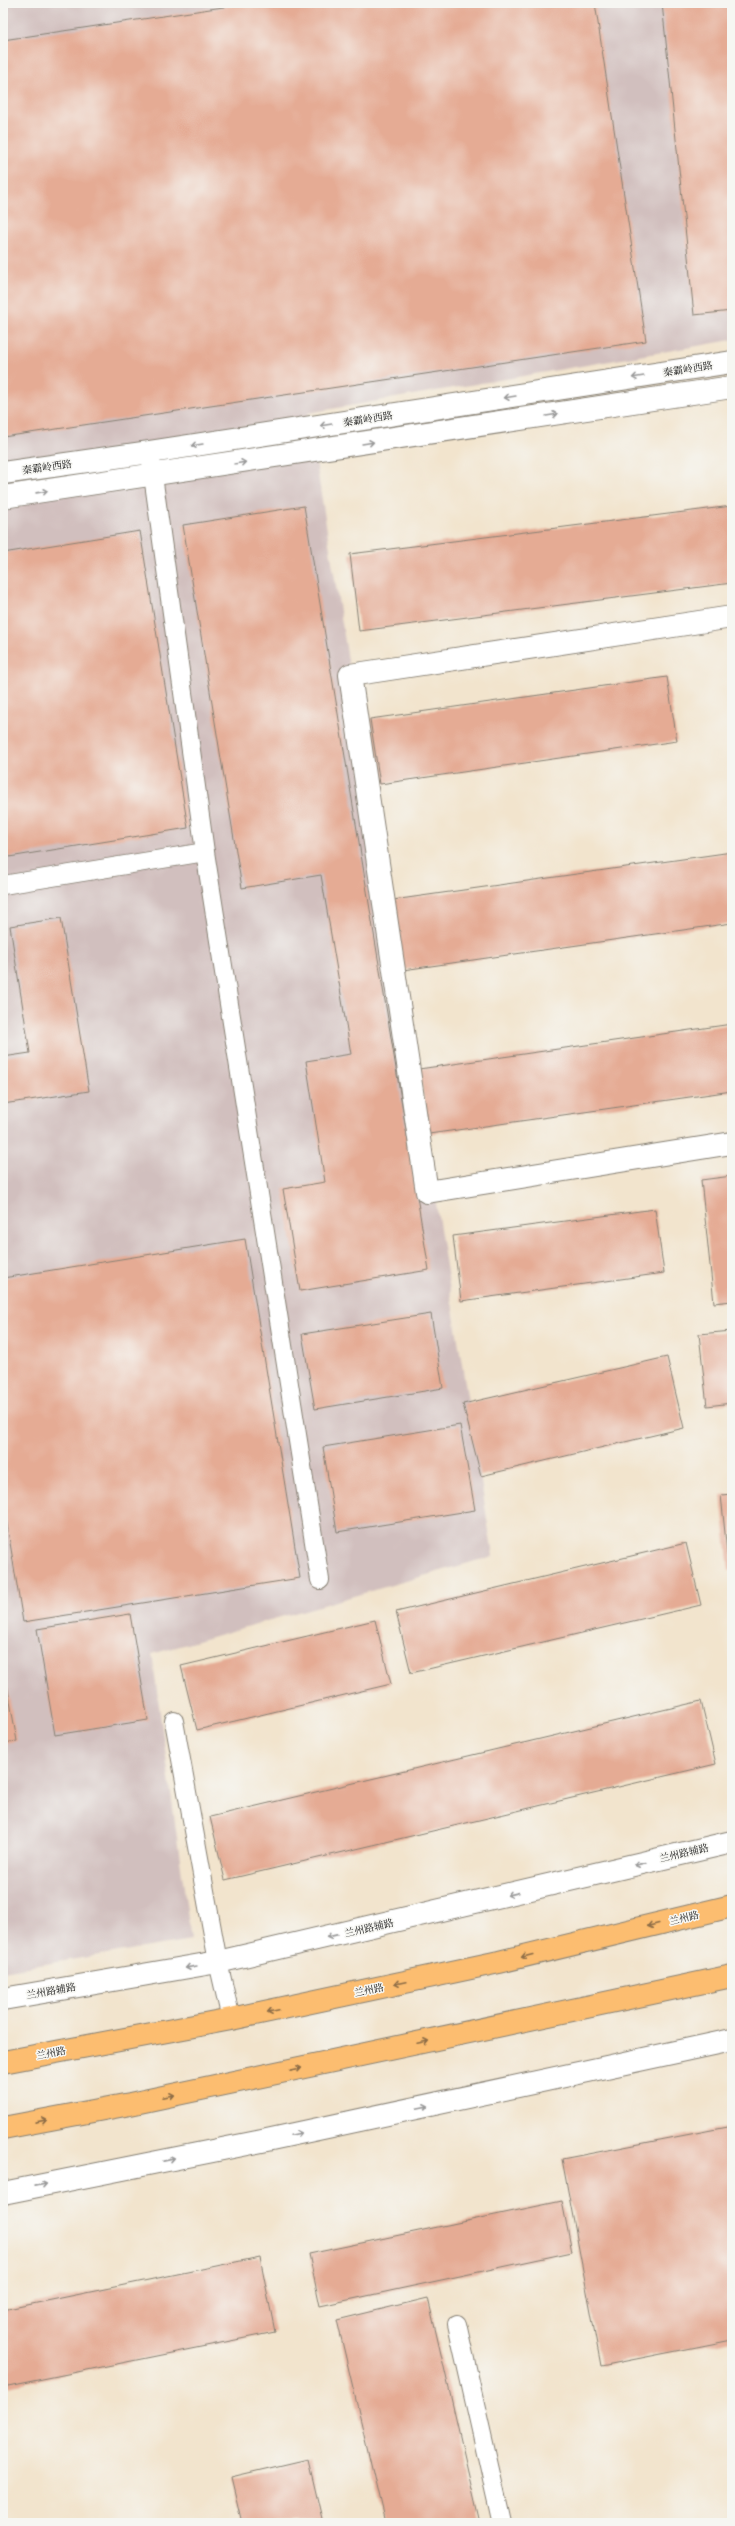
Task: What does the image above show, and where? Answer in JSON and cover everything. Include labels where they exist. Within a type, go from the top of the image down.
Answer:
[{"type":"main road","name":"兰州路","points":[[3,2062],[231,2020],[499,1962],[732,1906]]},
{"type":"main road","points":[[3,2128],[146,2101],[732,1976]]},
{"type":"street","name":"秦霸岭西路","points":[[3,473],[150,452],[732,362]]},
{"type":"street","points":[[3,497],[153,476],[732,387]]},
{"type":"street","points":[[732,617],[350,675],[426,1192],[732,1143]]},
{"type":"street","name":"兰州路辅路","points":[[3,1999],[218,1962],[732,1842]]},
{"type":"street","points":[[3,2193],[262,2141],[732,2040]]},
{"type":"lane","points":[[150,452],[205,852],[320,1580]]},
{"type":"lane","points":[[3,885],[205,852]]},
{"type":"lane","points":[[174,1721],[218,1962],[231,2020]]},
{"type":"lane","points":[[457,2324],[502,2523]]},
{"type":"shaded area","points":[[3,3],[732,3],[732,340],[308,413],[493,1556],[152,1654],[191,1940],[3,1971]]},
{"type":"building","points":[[250,3],[595,3],[646,341],[3,437],[3,40]]},
{"type":"building","points":[[662,3],[732,3],[732,311],[694,315]]},
{"type":"building","points":[[304,506],[429,1270],[300,1291],[283,1189],[325,1182],[306,1061],[351,1054],[321,875],[242,888],[183,525]]},
{"type":"building","points":[[732,506],[732,583],[359,631],[350,554]]},
{"type":"building","points":[[140,531],[188,828],[3,858],[3,553]]},
{"type":"building","points":[[667,677],[677,741],[380,784],[370,719]]},
{"type":"building","points":[[732,852],[732,923],[403,970],[393,900]]},
{"type":"building","points":[[61,918],[89,1091],[3,1104],[3,1057],[30,1053],[10,926]]},
{"type":"building","points":[[732,1024],[732,1091],[429,1134],[419,1069]]},
{"type":"building","points":[[732,1176],[732,1301],[714,1303],[701,1180]]},
{"type":"building","points":[[655,1209],[664,1273],[461,1301],[453,1236]]},
{"type":"building","points":[[245,1239],[300,1578],[23,1622],[3,1500],[3,1278]]},
{"type":"building","points":[[431,1314],[443,1388],[315,1409],[302,1334]]},
{"type":"building","points":[[732,1331],[732,1403],[707,1406],[699,1334]]},
{"type":"building","points":[[667,1357],[684,1428],[481,1476],[463,1404]]},
{"type":"building","points":[[460,1425],[475,1510],[337,1532],[323,1447]]},
{"type":"building","points":[[732,1494],[732,1570],[729,1571],[721,1495]]},
{"type":"building","points":[[686,1543],[701,1605],[411,1673],[396,1612]]},
{"type":"building","points":[[130,1614],[148,1720],[55,1735],[37,1629]]},
{"type":"building","points":[[375,1620],[391,1684],[197,1730],[181,1666]]},
{"type":"building","points":[[3,1662],[17,1741],[3,1743]]},
{"type":"building","points":[[701,1701],[716,1764],[225,1880],[210,1817]]},
{"type":"building","points":[[732,2126],[732,2340],[601,2366],[562,2159]]},
{"type":"building","points":[[562,2201],[572,2252],[320,2306],[309,2254]]},
{"type":"building","points":[[260,2257],[275,2332],[3,2387],[3,2310]]},
{"type":"building","points":[[428,2298],[480,2523],[385,2523],[337,2320]]},
{"type":"building","points":[[308,2459],[323,2523],[242,2523],[231,2477]]}]
